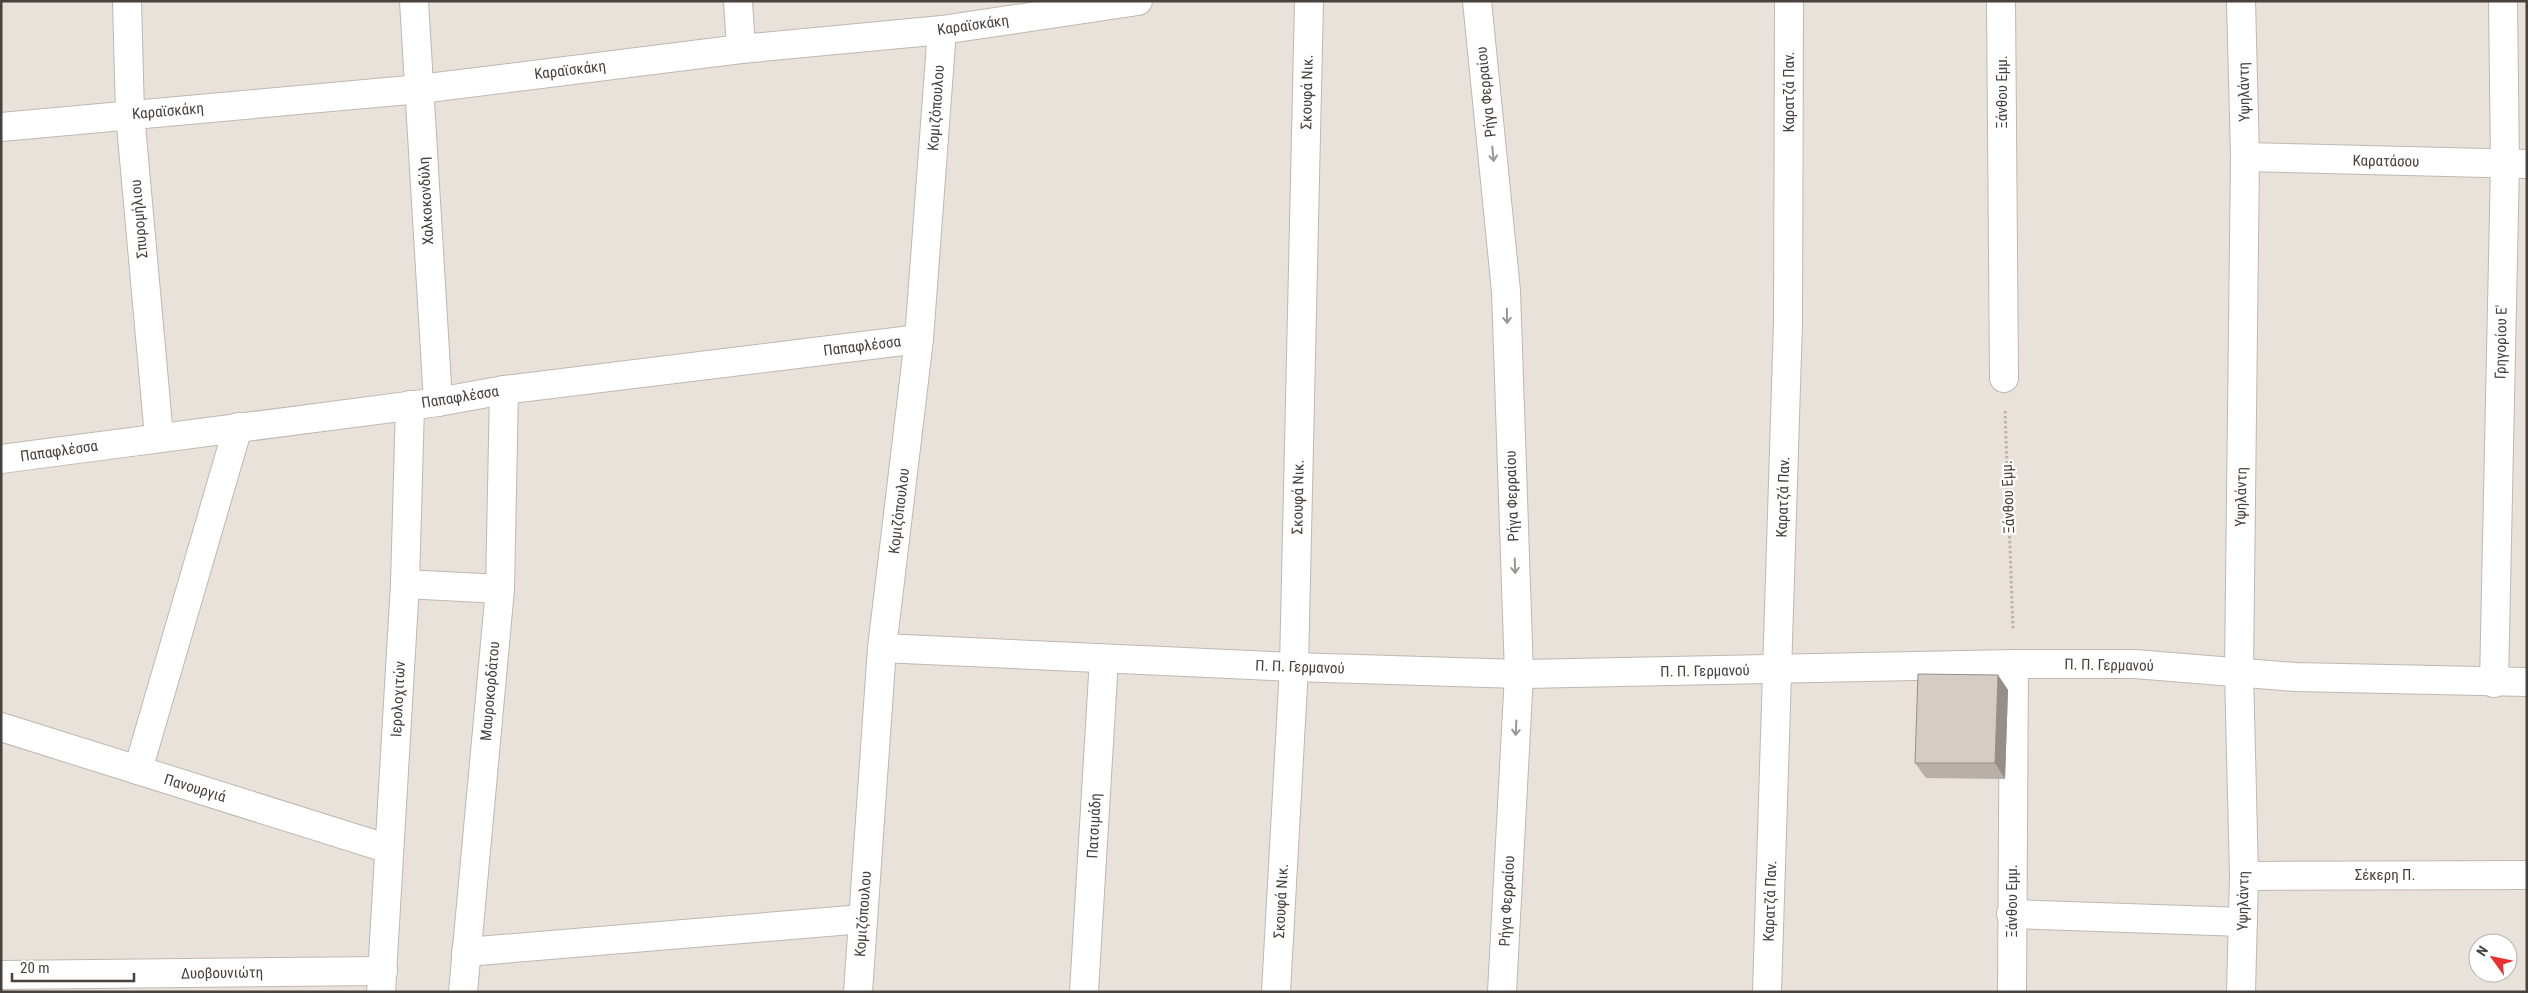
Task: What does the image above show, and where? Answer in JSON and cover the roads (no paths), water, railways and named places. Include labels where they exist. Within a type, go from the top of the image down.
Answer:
[{"type":"street","name":"Σπυρομήλιου","points":[[127,1],[130,114],[159,437]]},
{"type":"street","name":"Χαλκοκονδύλη","points":[[414,1],[438,402]]},
{"type":"street","points":[[738,1],[741,49]]},
{"type":"street","name":"Καραϊσκάκη","points":[[1,127],[420,89],[741,49],[942,30],[1057,7],[1138,1]]},
{"type":"street","name":"Σκουφά Νικ.","points":[[1276,992],[1294,667],[1309,1]]},
{"type":"street","name":"Ρήγα Φερραίου","points":[[1477,1],[1506,291],[1519,674],[1502,992]]},
{"type":"street","name":"Καρατζά Παν.","points":[[1767,992],[1788,322],[1789,1]]},
{"type":"street","name":"Ξάνθου Εμμ.","points":[[2001,1],[2004,378]]},
{"type":"street","name":"Υψηλάντη","points":[[2241,992],[2244,876],[2239,671],[2245,157],[2242,1]]},
{"type":"street","name":"Γρηγορίου Ε'","points":[[2494,683],[2516,164],[2502,1]]},
{"type":"street","name":"Κομιζόπουλου","points":[[858,992],[882,648],[919,339],[942,30]]},
{"type":"street","name":"Καρατάσου","points":[[2245,157],[2516,164]]},
{"type":"street","name":"Παπαφλέσσα","points":[[1,459],[438,402],[504,390],[919,339]]},
{"type":"street","name":"Μαυροκορδάτου","points":[[463,992],[500,589],[504,390]]},
{"type":"street","name":"Ιερολοχιτών","points":[[382,981],[405,584],[410,405]]},
{"type":"street","points":[[138,770],[238,427]]},
{"type":"street","points":[[405,584],[500,589]]},
{"type":"street","name":"Π. Π. Γερμανού","points":[[882,648],[1294,667],[1519,674],[2014,664],[2135,664],[2295,677],[2494,683],[2527,682]]},
{"type":"street","name":"Πατσιμάδη","points":[[1084,992],[1104,659]]},
{"type":"street","name":"Ξάνθου Εμμ.","points":[[2012,992],[2014,664]]},
{"type":"street","name":"Πανουργιά","points":[[1,727],[390,849]]},
{"type":"street","name":"Σέκερη Π.","points":[[2244,876],[2527,875]]},
{"type":"street","points":[[2011,914],[2243,922]]},
{"type":"street","points":[[466,952],[863,919]]},
{"type":"street","name":"Δυοβουνιώτη","points":[[1,975],[382,981]]}]
